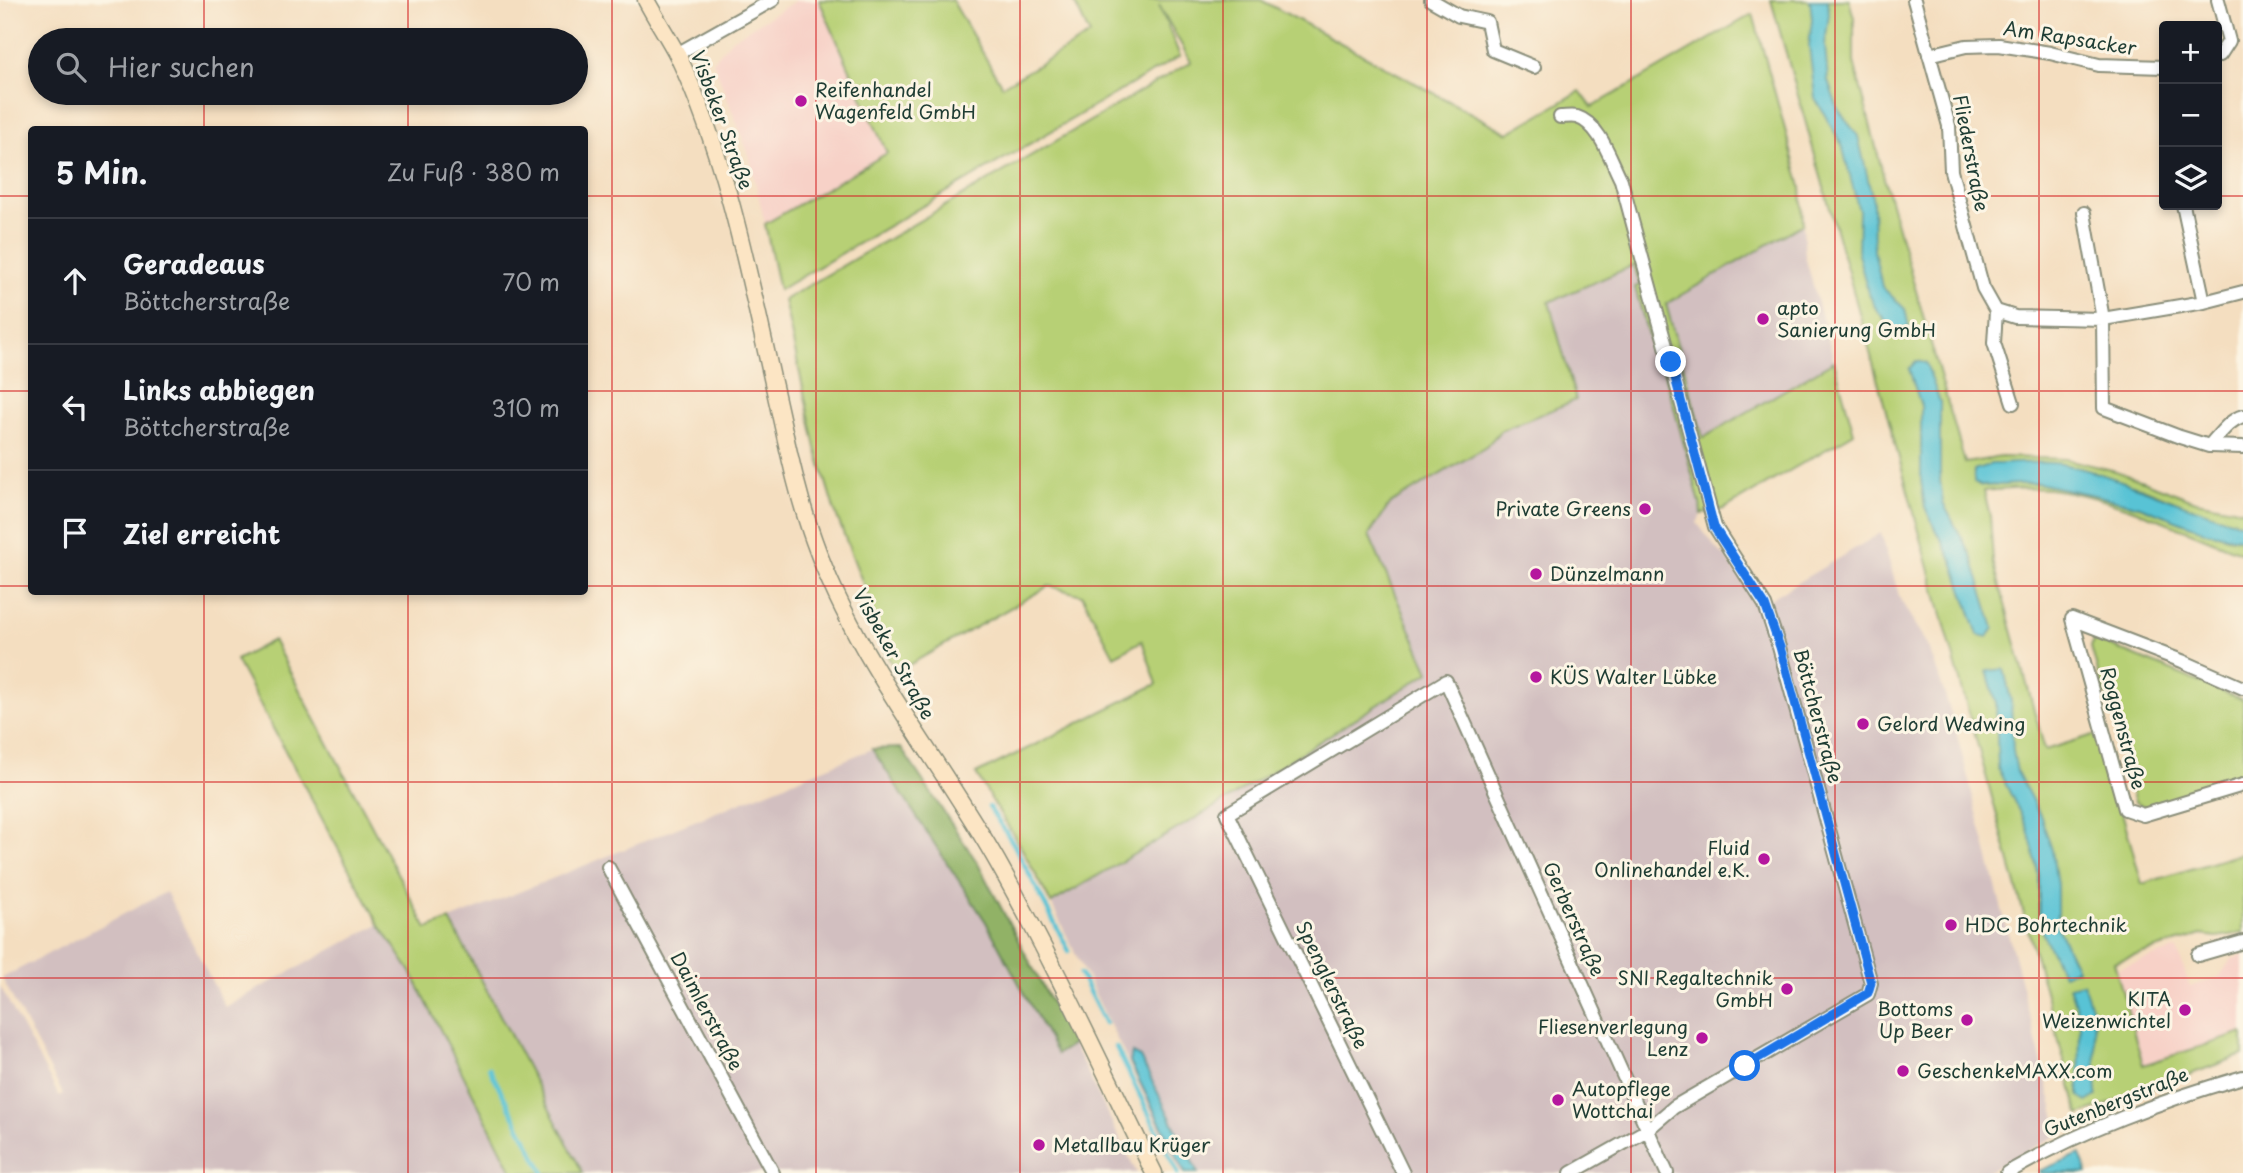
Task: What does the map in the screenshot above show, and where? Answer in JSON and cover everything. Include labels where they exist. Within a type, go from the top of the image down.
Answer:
[{"type":"main road","name":"Visbeker Straße","points":[[646,0],[677,54],[697,102],[723,181],[756,305],[800,494],[814,541],[837,596],[883,683],[996,859],[1154,1173]]},
{"type":"street","points":[[677,54],[773,0]]},
{"type":"street","points":[[1431,0],[1459,16],[1487,22],[1493,50],[1534,67]]},
{"type":"street","name":"Fliederstraße","points":[[1914,0],[1949,126],[1951,171],[1983,288],[1996,311]]},
{"type":"street","points":[[2218,0],[2229,41],[2222,52]]},
{"type":"street","name":"Am Rapsacker","points":[[1929,55],[1966,46],[1999,45],[2099,65],[2159,67]]},
{"type":"street","name":"Böttcherstraße","points":[[1560,117],[1576,117],[1589,124],[1621,180],[1714,527],[1765,605],[1780,647],[1871,983],[1868,993],[1674,1107],[1647,1130]]},
{"type":"street","points":[[2184,210],[2204,302]]},
{"type":"street","points":[[2084,213],[2103,319],[2104,408],[2180,438],[2209,446],[2243,447]]},
{"type":"street","points":[[2013,403],[1994,343],[1996,311],[2015,317],[2103,319],[2204,302],[2243,292]]},
{"type":"street","points":[[2209,446],[2223,430],[2243,416]]},
{"type":"street","name":"Roggenstraße","points":[[2243,688],[2182,660],[2072,619],[2125,809],[2143,815],[2243,785]]},
{"type":"street","name":"Gerberstraße","points":[[1227,814],[1446,681],[1667,1173]]},
{"type":"street","name":"Spenglerstraße","points":[[1227,814],[1403,1173]]},
{"type":"street","name":"Daimlerstraße","points":[[608,867],[773,1173]]},
{"type":"street","points":[[2198,955],[2243,942]]},
{"type":"street","name":"Gutenbergstraße","points":[[2007,1173],[2079,1135],[2181,1095],[2243,1077]]},
{"type":"street","points":[[1571,1173],[1647,1130]]},
{"type":"shaded area","points":[[797,0],[819,0],[888,153],[765,224],[749,155],[713,61],[732,39]]},
{"type":"shaded area","points":[[1803,224],[1805,256],[1834,361],[1703,438],[1666,304]]},
{"type":"shaded area","points":[[1634,264],[1640,285],[1635,287],[1657,367],[1663,367],[1700,503],[1701,514],[1697,523],[1728,559],[1758,606],[1881,533],[1900,599],[1929,648],[1952,716],[2060,1134],[1985,1173],[1182,1173],[1051,903],[1233,796],[1429,673],[1369,535],[1390,504],[1486,447],[1500,431],[1576,400],[1548,302]]},
{"type":"shaded area","points":[[872,749],[986,922],[1056,1053],[1073,1044],[1137,1173],[583,1173],[450,920]]},
{"type":"shaded area","points":[[166,892],[225,1007],[379,924],[411,972],[513,1173],[0,1173],[0,986],[59,1096],[63,1094],[2,978]]},
{"type":"shaded area","name":"KITA Weizenwichtel","points":[[2177,949],[2190,987],[2219,977],[2232,959],[2243,955],[2243,1033],[2143,1065],[2116,969]]},
{"type":"green space","points":[[819,0],[952,0],[1002,86],[1090,35],[1073,0],[1261,0],[1508,133],[1580,91],[1592,107],[1753,14],[1801,187],[1803,224],[1666,304],[1703,438],[1834,361],[1854,433],[1724,509],[1701,514],[1663,367],[1657,368],[1635,287],[1640,285],[1634,265],[1549,302],[1576,400],[1500,431],[1486,447],[1390,504],[1369,535],[1429,672],[1233,796],[1051,903],[976,774],[1157,684],[1142,641],[1114,656],[1082,595],[1049,586],[896,672],[864,611],[872,607],[834,509],[816,448],[784,300],[1191,62],[1159,5],[1180,56],[779,290],[765,224],[887,153]]},
{"type":"green space","points":[[1771,0],[1849,0],[1854,18],[1854,62],[1885,182],[1965,463],[2001,457],[2066,459],[2116,471],[2196,501],[2243,510],[2243,523],[2209,515],[2148,490],[2060,464],[1981,486],[2037,483],[2140,506],[2227,537],[2243,539],[2243,553],[2123,506],[2074,493],[2033,488],[1984,491],[1990,517],[1993,561],[2045,750],[2100,733],[2142,884],[2243,853],[2243,933],[2217,937],[2201,935],[2114,962],[2143,1065],[2243,1033],[2243,1055],[2079,1115],[1851,283]]},
{"type":"green space","points":[[2094,639],[2243,700],[2243,779],[2154,807],[2147,808],[2135,802],[2123,763],[2127,757],[2111,698],[2104,694],[2091,647]]},
{"type":"green space","points":[[273,640],[427,929],[450,920],[583,1173],[513,1173],[411,972],[379,924],[236,660]]},
{"type":"green space","points":[[901,748],[977,862],[1073,1044],[1057,1054],[986,922],[872,749]]},
{"type":"water","points":[[1810,0],[1828,0],[1825,45],[1828,81],[1838,109],[1858,136],[1873,201],[1874,251],[1882,287],[1905,309],[1909,327],[1895,332],[1876,309],[1868,292],[1858,254],[1859,211],[1842,145],[1815,98],[1809,46],[1812,19]]},
{"type":"water","points":[[1916,361],[1926,363],[1940,402],[1940,480],[1943,503],[1971,555],[1994,628],[1988,637],[1978,635],[1953,562],[1925,508],[1921,481],[1921,406],[1909,369]]},
{"type":"water","points":[[2045,462],[2085,470],[2243,523],[2243,539],[2207,532],[2140,506],[2094,495],[2037,483],[1981,486],[1974,482],[1974,470],[1991,464]]},
{"type":"water","points":[[2004,669],[2011,701],[2013,751],[2017,772],[2041,817],[2052,850],[2057,885],[2057,927],[2077,969],[2063,975],[2042,932],[2039,919],[2039,875],[2028,829],[1998,769],[1996,702],[1987,671]]},
{"type":"water","points":[[2083,983],[2094,1016],[2097,1096],[2087,1102],[2079,1096],[2080,1019],[2069,986]]},
{"type":"water","points":[[1132,1053],[1140,1057],[1198,1173],[1185,1173],[1130,1062]]},
{"type":"water","points":[[2080,1154],[2087,1173],[2039,1171]]},
{"type":"waterway","points":[[989,807],[1013,843],[1069,951]]},
{"type":"waterway","points":[[1080,974],[1105,1023]]},
{"type":"waterway","points":[[1116,1047],[1178,1173]]},
{"type":"waterway","points":[[489,1068],[544,1173]]},
{"type":"place","name":"Reifenhandel Wagenfeld GmbH","points":[[801,101]]},
{"type":"place","name":"apto Sanierung GmbH","points":[[1763,319]]},
{"type":"place","name":"Private Greens","points":[[1645,509]]},
{"type":"place","name":"Dünzelmann","points":[[1536,574]]},
{"type":"place","name":"KÜS Walter Lübke","points":[[1536,677]]},
{"type":"place","name":"Gelord Wedwing","points":[[1863,724]]},
{"type":"place","name":"Fluid Onlinehandel e.K.","points":[[1764,859]]},
{"type":"place","name":"HDC Bohrtechnik","points":[[1951,925]]},
{"type":"place","name":"SNI Regaltechnik GmbH","points":[[1787,989]]},
{"type":"place","name":"KITA Weizenwichtel","points":[[2185,1010]]},
{"type":"place","name":"Bottoms Up Beer","points":[[1967,1020]]},
{"type":"place","name":"Fliesenverlegung Lenz","points":[[1702,1038]]},
{"type":"place","name":"GeschenkeMAXX.com","points":[[1903,1071]]},
{"type":"place","name":"Autopflege Wottchai","points":[[1558,1100]]},
{"type":"place","name":"Metallbau Krüger","points":[[1039,1145]]},
{"type":"route","points":[[1671,362],[1714,527],[1765,605],[1780,647],[1871,983],[1868,993],[1745,1066]]}]
